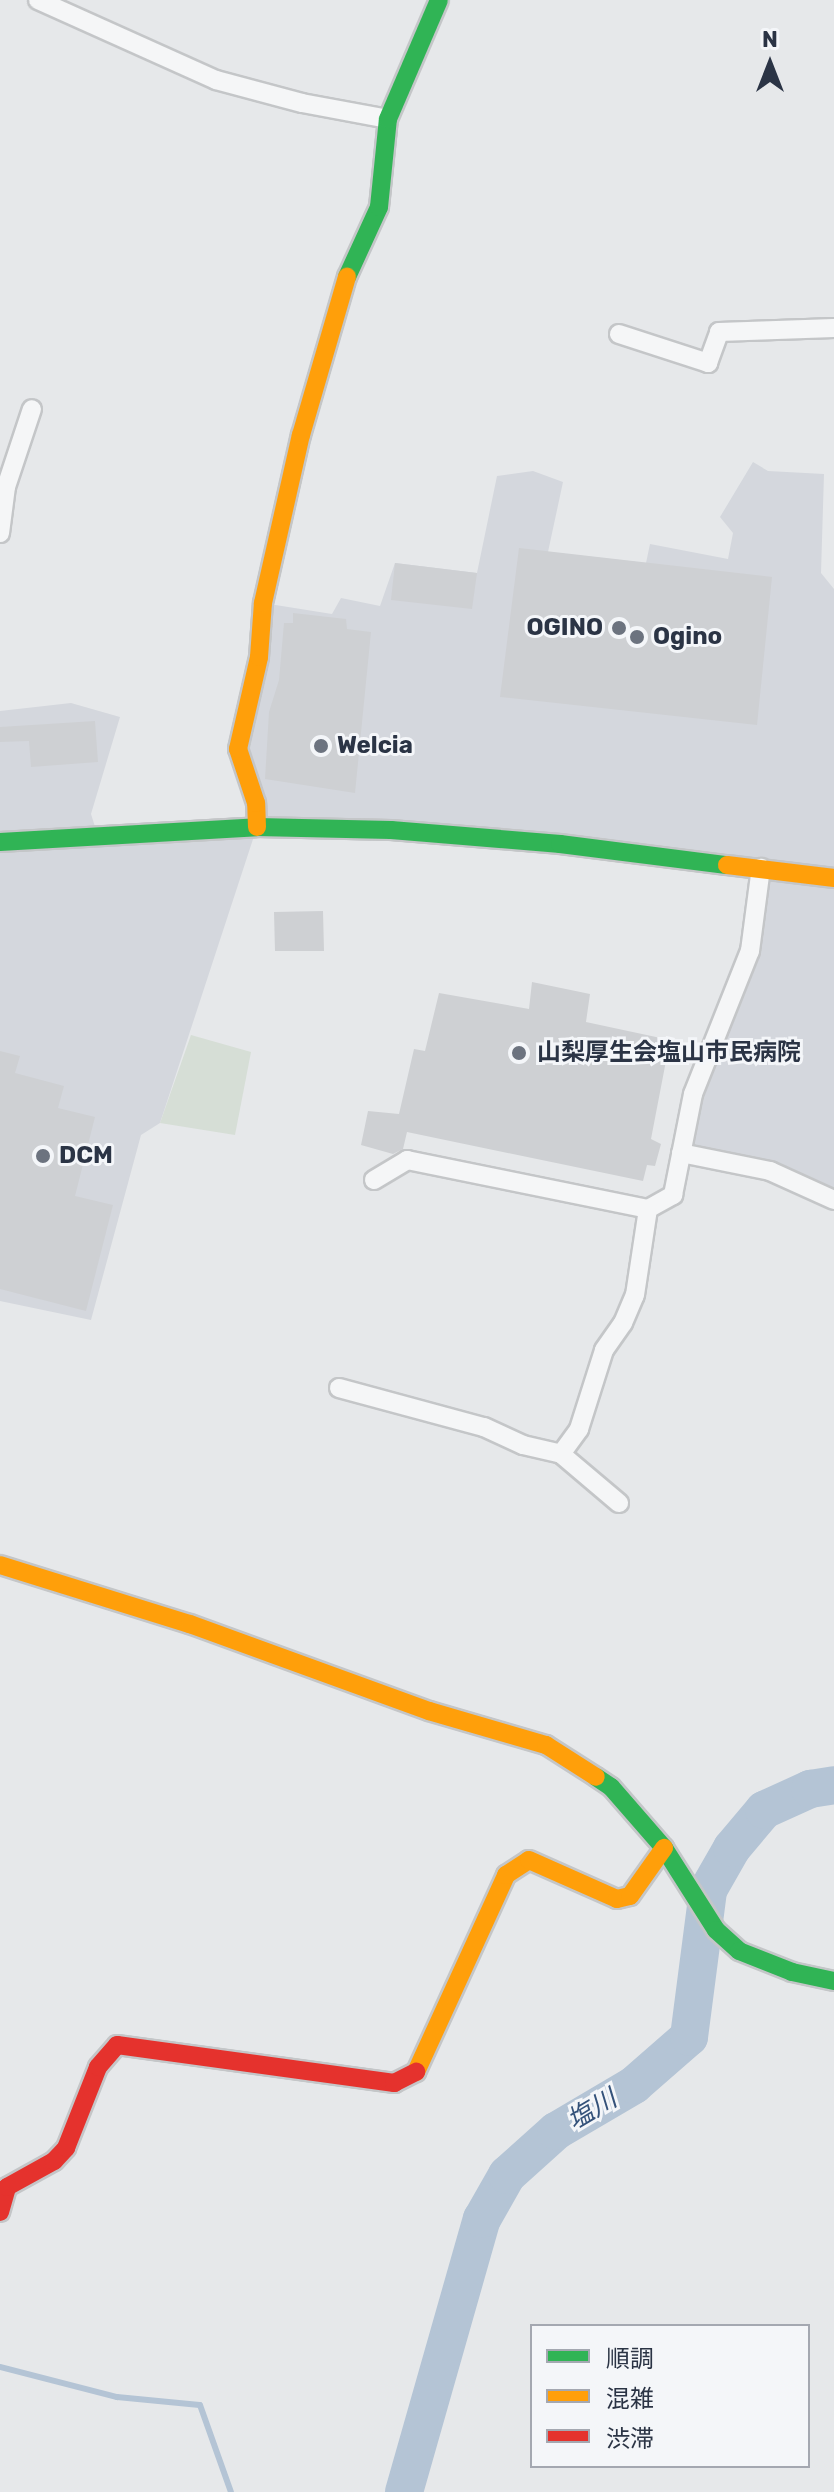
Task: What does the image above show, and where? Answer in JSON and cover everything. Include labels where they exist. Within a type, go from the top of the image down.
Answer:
[{"type":"street","points":[[38,0],[216,80],[302,103],[388,119]]},
{"type":"street","points":[[257,827],[256,803],[238,749],[259,657],[263,603],[275,561],[301,435],[340,294],[379,207],[388,119],[439,0]]},
{"type":"street","points":[[619,334],[708,363],[719,332],[834,328]]},
{"type":"street","points":[[0,533],[6,487],[32,409]]},
{"type":"street","points":[[0,842],[257,827],[391,830],[529,841],[834,878]]},
{"type":"street","points":[[374,1180],[407,1160],[648,1209],[673,1195],[693,1094],[750,951],[761,868]]},
{"type":"street","points":[[681,1153],[770,1171],[834,1200]]},
{"type":"street","points":[[561,1454],[579,1429],[604,1350],[623,1323],[635,1295],[648,1209]]},
{"type":"street","points":[[339,1388],[484,1427],[523,1445],[561,1454],[619,1503]]},
{"type":"street","points":[[0,1565],[57,1580],[190,1624],[429,1711],[546,1745],[611,1787],[664,1848],[716,1930],[739,1951],[792,1972],[834,1981]]},
{"type":"street","points":[[0,2212],[7,2187],[54,2161],[66,2148],[98,2067],[117,2045],[394,2083],[414,2076],[506,1875],[529,1860],[617,1899],[630,1896],[664,1848]]},
{"type":"shaded area","points":[[753,462],[768,471],[824,474],[821,573],[834,589],[834,1200],[681,1153],[750,951],[761,868],[257,827],[160,1123],[141,1135],[91,1320],[0,1301],[0,711],[71,703],[120,717],[91,814],[98,836],[256,827],[238,749],[263,603],[332,614],[341,598],[380,606],[395,563],[477,573],[497,476],[533,471],[563,482],[548,552],[646,563],[650,544],[728,559],[733,533],[720,517]]},
{"type":"shaded area","points":[[191,1035],[251,1052],[235,1135],[160,1123]]},
{"type":"building","name":"Ogino","points":[[519,548],[772,577],[757,725],[500,697]]},
{"type":"building","points":[[395,563],[477,573],[472,609],[391,600]]},
{"type":"building","points":[[293,613],[346,619],[347,629],[371,632],[355,793],[265,779],[269,712],[279,680],[284,623],[293,623]]},
{"type":"building","points":[[95,721],[98,762],[31,767],[29,741],[0,742],[0,727]]},
{"type":"building","points":[[323,911],[324,951],[275,951],[274,912]]},
{"type":"building","points":[[532,982],[590,994],[586,1022],[670,1040],[651,1139],[661,1144],[655,1166],[647,1165],[643,1181],[407,1132],[403,1149],[393,1154],[361,1145],[368,1111],[399,1114],[414,1049],[425,1051],[439,993],[529,1009]]},
{"type":"building","name":"DCM","points":[[0,1051],[20,1056],[15,1073],[64,1086],[58,1108],[95,1117],[75,1196],[113,1205],[86,1311],[0,1289]]},
{"type":"waterway","name":"塩川","points":[[404,2492],[482,2219],[507,2175],[556,2131],[634,2085],[689,2037],[708,1890],[732,1848],[764,1810],[810,1789],[834,1785]]},
{"type":"waterway","points":[[0,2367],[117,2397],[200,2405],[231,2492]]},
{"type":"traffic: fast","points":[[347,277],[379,207],[388,119],[439,0]]},
{"type":"traffic: fast","points":[[0,842],[257,827],[391,830],[560,844],[727,865]]},
{"type":"traffic: fast","points":[[596,1777],[611,1787],[664,1848],[716,1930],[739,1951],[792,1972],[834,1981]]},
{"type":"traffic: slow","points":[[257,827],[256,803],[238,749],[259,657],[263,603],[301,435],[347,277]]},
{"type":"traffic: slow","points":[[727,865],[834,878]]},
{"type":"traffic: slow","points":[[0,1565],[190,1624],[429,1711],[546,1745],[596,1777]]},
{"type":"traffic: slow","points":[[416,2072],[506,1875],[529,1860],[617,1899],[630,1896],[664,1848]]},
{"type":"traffic: jam","points":[[0,2212],[7,2187],[54,2161],[66,2148],[98,2067],[117,2045],[394,2083],[416,2072]]},
{"type":"place","name":"OGINO","points":[[619,628]]},
{"type":"place","name":"Ogino","points":[[637,637]]},
{"type":"place","name":"Welcia","points":[[321,746]]},
{"type":"place","name":"山梨厚生会塩山市民病院","points":[[519,1053]]},
{"type":"place","name":"DCM","points":[[43,1156]]}]
